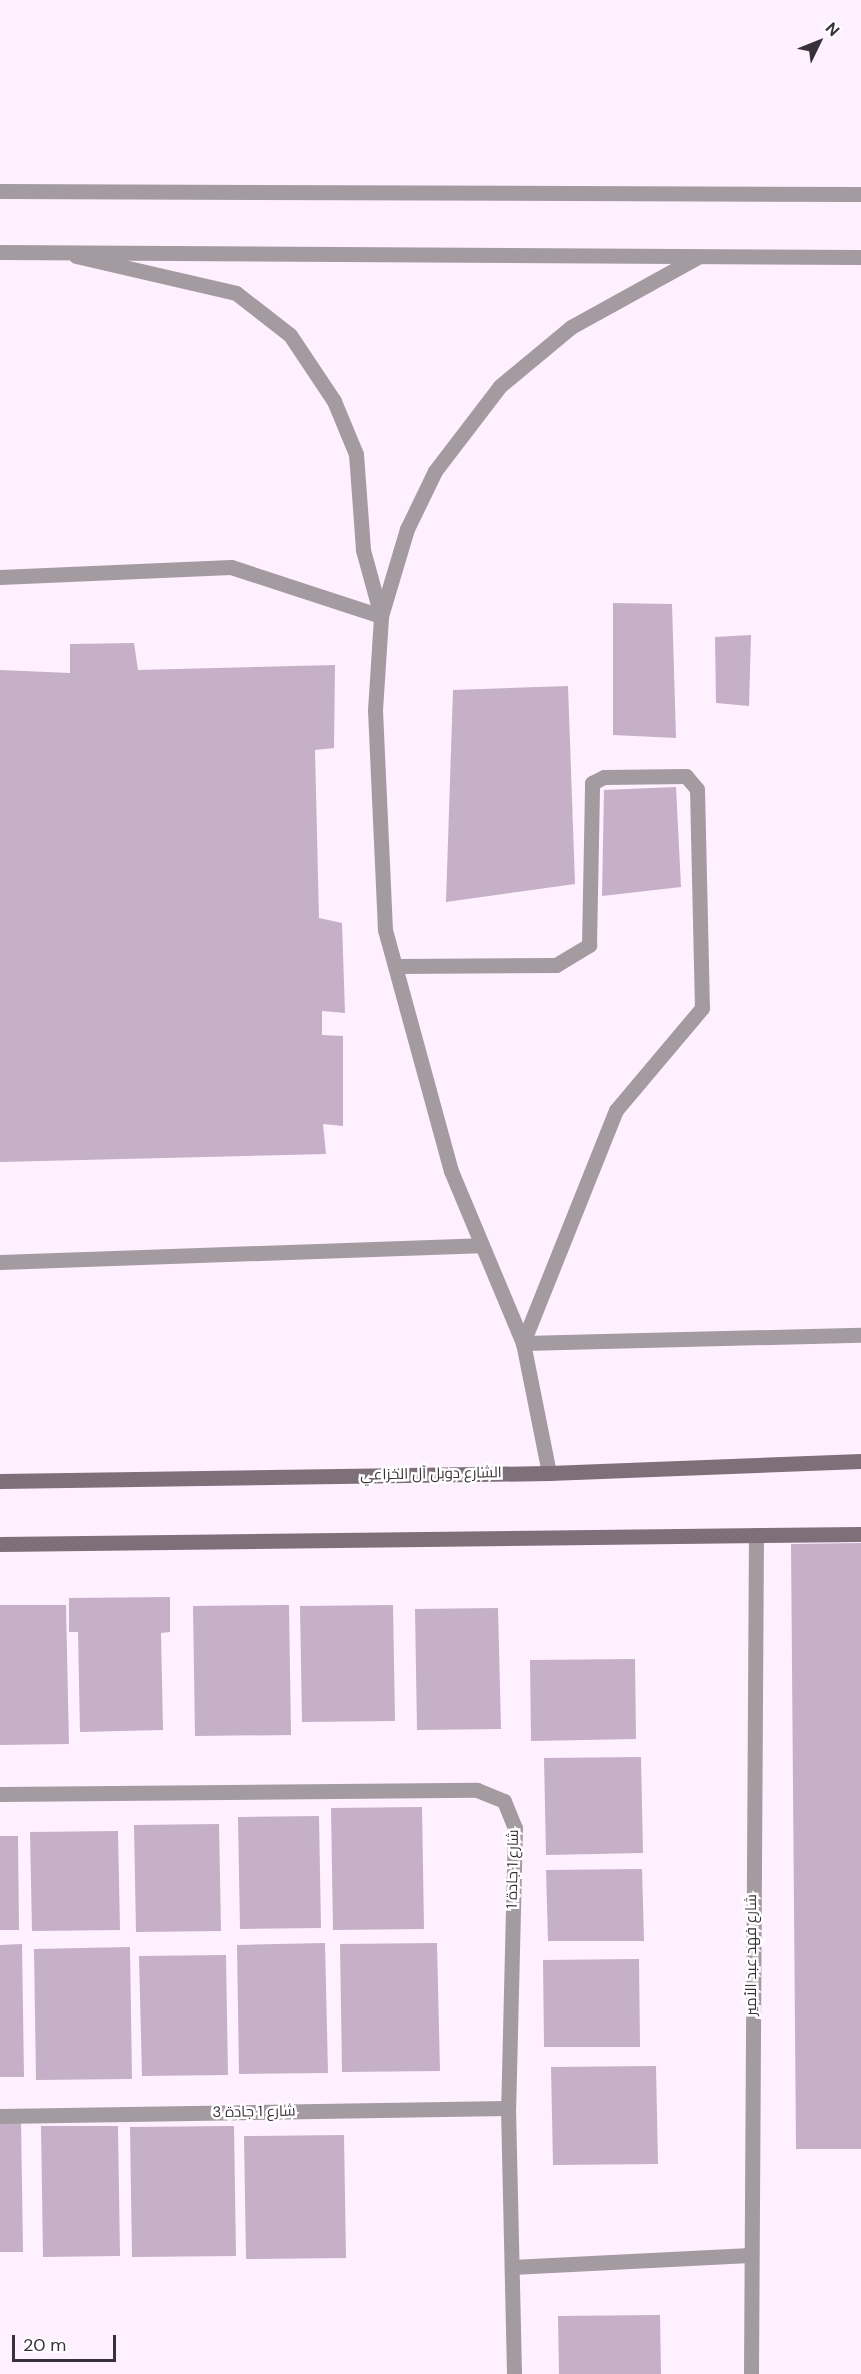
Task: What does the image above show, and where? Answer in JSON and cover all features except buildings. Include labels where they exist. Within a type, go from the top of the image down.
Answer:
[{"type":"main road","name":"الشارع دوبل آل الخزاعي","points":[[0,1481],[549,1473],[861,1461]]},
{"type":"main road","points":[[0,1544],[861,1534]]},
{"type":"street","points":[[0,191],[861,194]]},
{"type":"street","points":[[0,252],[861,257]]},
{"type":"street","points":[[58,253],[236,292],[290,335],[334,401],[356,454],[363,550],[381,616]]},
{"type":"street","points":[[549,1473],[523,1343],[480,1245],[451,1171],[385,930],[375,722],[381,616],[407,529],[435,471],[500,386],[571,327],[698,257]]},
{"type":"street","points":[[0,577],[231,567],[381,616]]},
{"type":"street","points":[[396,966],[482,970],[556,965],[589,945],[592,783],[604,777],[686,776],[697,789],[702,1008],[616,1110],[523,1343]]},
{"type":"street","points":[[0,1262],[480,1245]]},
{"type":"street","points":[[523,1343],[861,1335]]},
{"type":"street","name":"شارع فهد عبد الأمير","points":[[751,2374],[756,1535]]},
{"type":"street","name":"شارع 1 جادة 1","points":[[0,1794],[492,1792],[504,1801],[515,1828],[508,2108],[514,2374]]},
{"type":"street","name":"شارع 1 جادة 3","points":[[0,2116],[508,2108]]},
{"type":"street","points":[[512,2267],[750,2255]]}]
